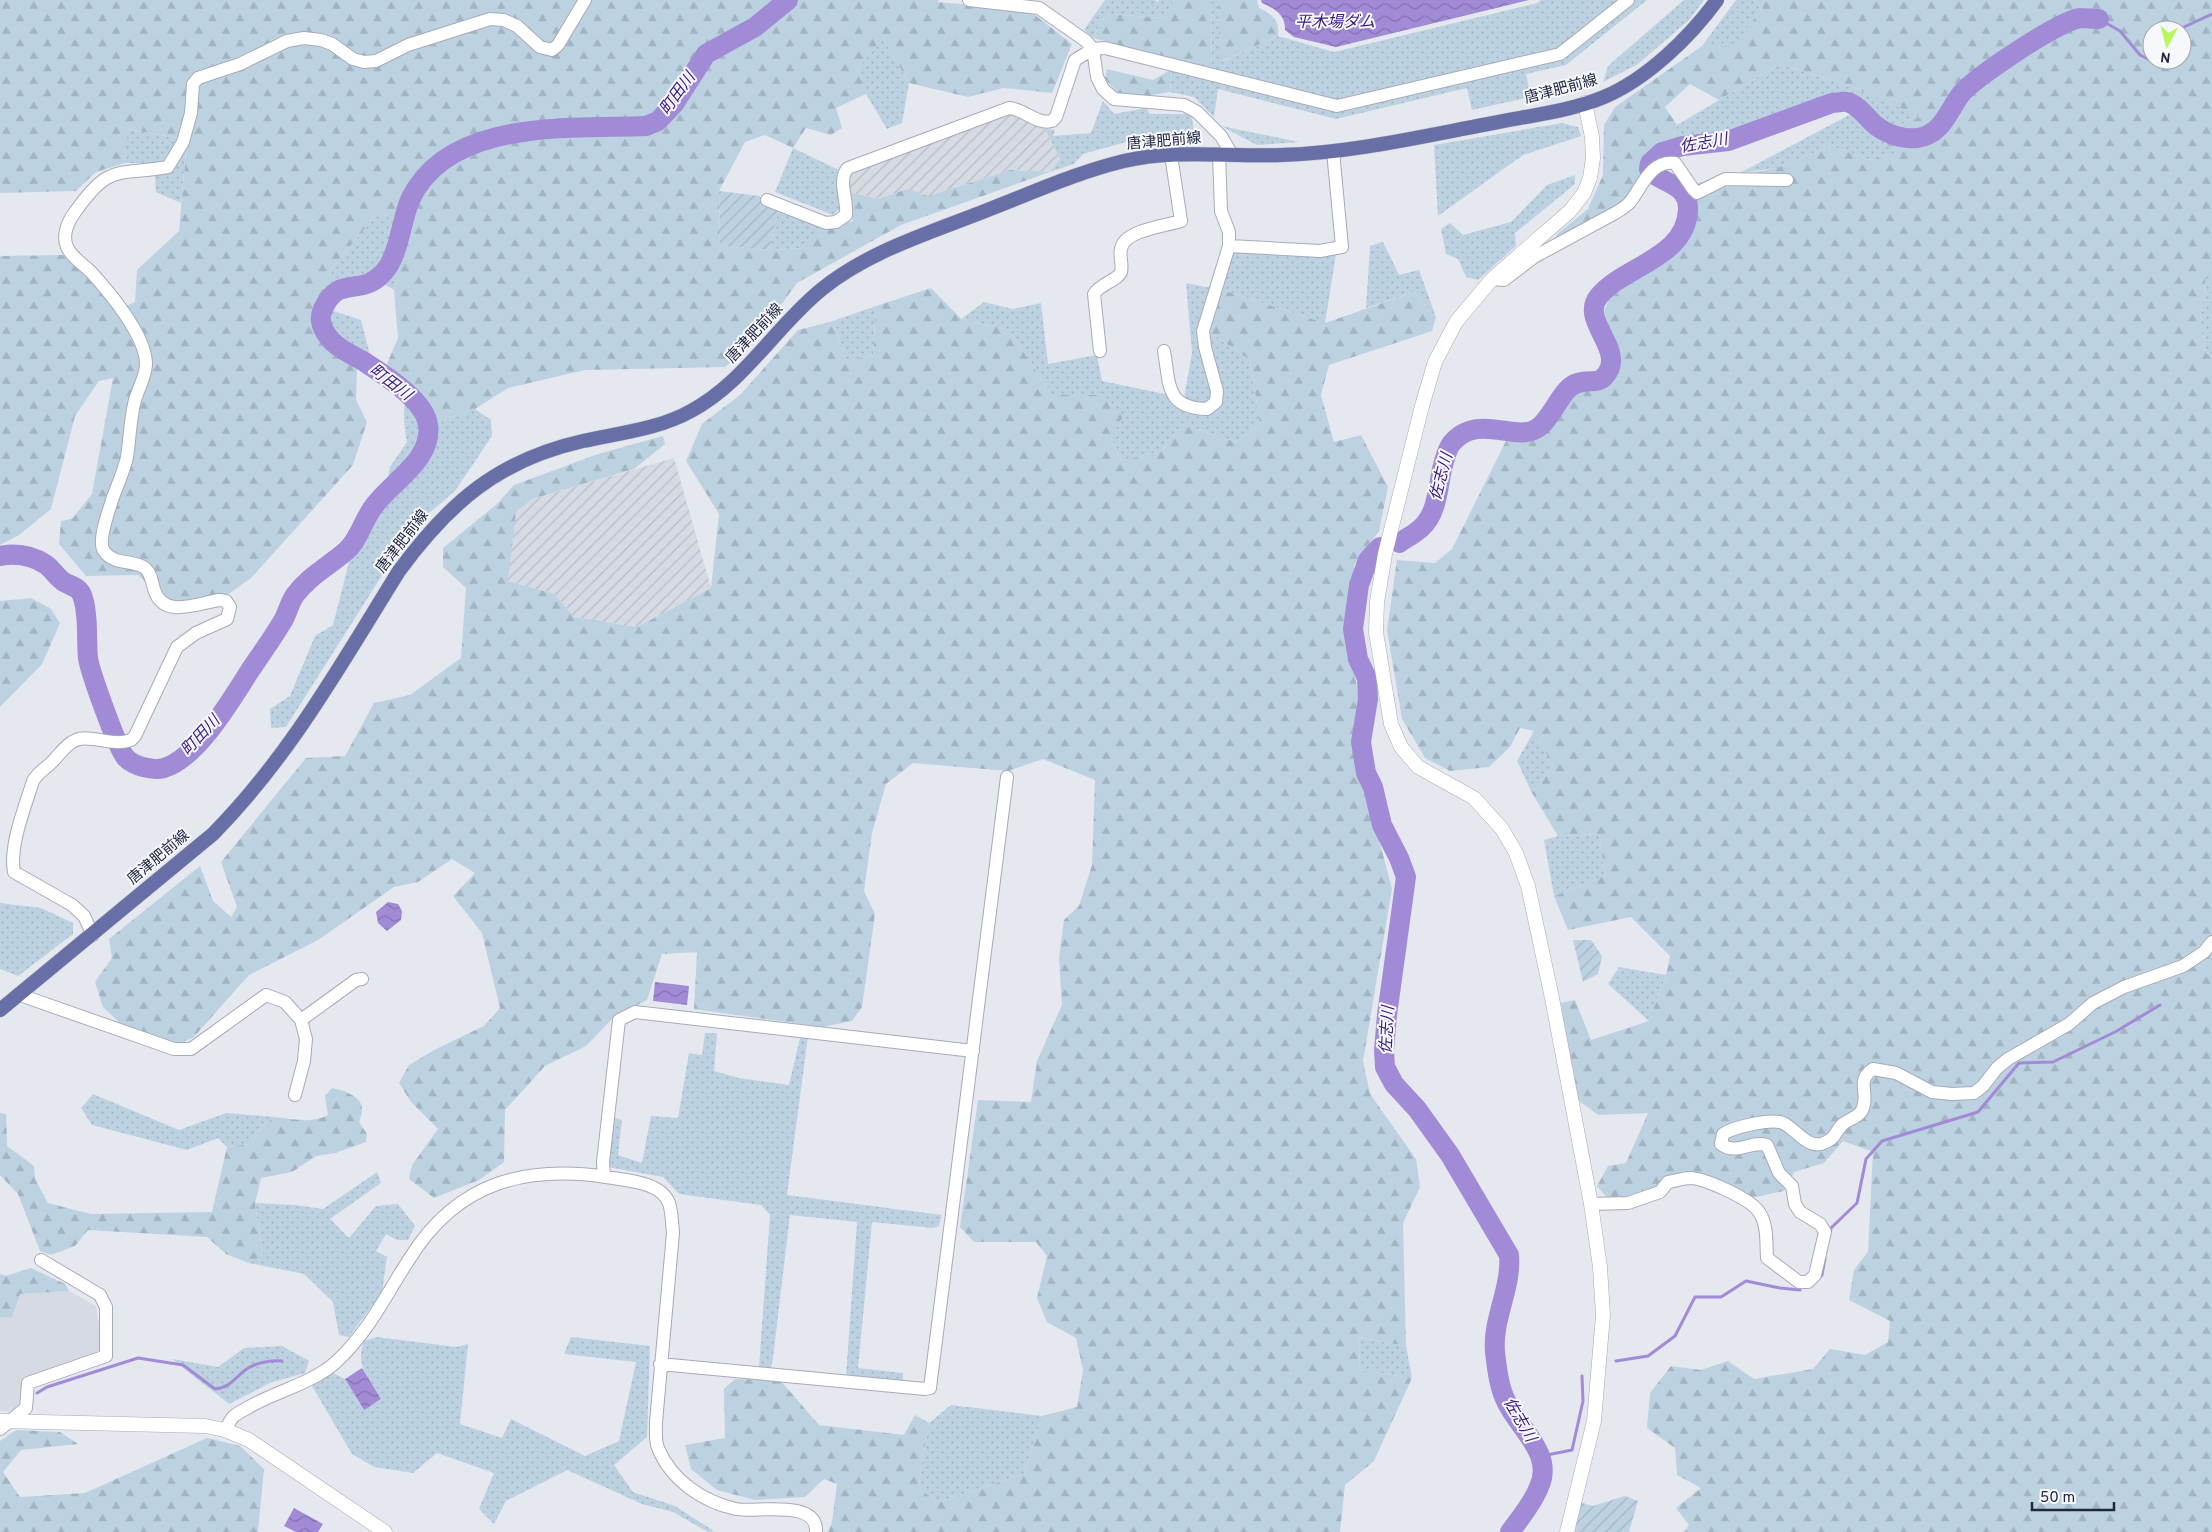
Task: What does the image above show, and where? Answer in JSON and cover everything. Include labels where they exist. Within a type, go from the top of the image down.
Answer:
[{"type":"main road","name":"唐津肥前線","points":[[0,1010],[93,935],[212,834],[252,793],[298,731],[399,571],[419,543],[448,511],[502,470],[562,445],[671,421],[691,411],[716,396],[731,384],[791,318],[822,289],[854,267],[895,247],[1093,169],[1133,159],[1172,155],[1225,153],[1279,155],[1334,151],[1419,137],[1585,103],[1622,88],[1649,69],[1676,47],[1702,20],[1717,0]]},
{"type":"street","points":[[93,935],[84,916],[72,905],[14,872],[12,864],[25,808],[37,774],[76,739],[111,743],[127,742],[135,736],[177,647],[196,633],[227,619],[230,607],[226,601],[219,600],[174,608],[164,605],[156,597],[150,575],[145,568],[122,562],[110,557],[104,551],[102,539],[106,519],[126,459],[132,414],[146,366],[141,340],[90,271],[74,257],[67,247],[68,222],[90,190],[108,176],[127,170],[168,167],[183,142],[191,113],[194,84],[198,78],[240,64],[287,41],[304,38],[321,40],[332,44],[354,59],[364,62],[376,61],[408,45],[490,19],[504,20],[517,26],[540,47],[552,50],[558,45],[586,0]]},
{"type":"street","points":[[969,0],[1039,8],[1080,36],[1093,49],[1097,77],[1103,89],[1114,98],[1127,101],[1184,105],[1197,112],[1221,136],[1225,153],[1221,211],[1230,232],[1229,246],[1203,330],[1204,347],[1217,391],[1216,402],[1207,409],[1193,409],[1178,403],[1172,393],[1164,351]]},
{"type":"street","points":[[767,200],[826,223],[836,222],[846,215],[847,208],[843,177],[844,172],[848,168],[1009,108],[1016,109],[1040,121],[1052,121],[1056,117],[1075,60],[1093,49],[1105,48],[1337,106],[1560,54],[1628,0]]},
{"type":"street","points":[[1567,1532],[1594,1421],[1603,1315],[1600,1267],[1591,1204],[1532,904],[1528,886],[1516,853],[1502,829],[1474,798],[1418,767],[1401,747],[1391,724],[1376,632],[1385,554],[1435,362],[1456,322],[1492,279],[1570,212],[1584,193],[1590,178],[1593,158],[1592,137],[1585,103]]},
{"type":"street","points":[[1229,246],[1320,251],[1342,247],[1334,151]]},
{"type":"street","points":[[1100,351],[1094,294],[1098,287],[1118,276],[1121,272],[1121,248],[1129,235],[1181,221],[1172,155]]},
{"type":"street","points":[[1492,279],[1504,280],[1534,257],[1617,212],[1629,204],[1646,176],[1658,166],[1669,162],[1674,163],[1697,192],[1725,179],[1786,180]]},
{"type":"street","points":[[660,1364],[924,1389],[930,1388],[1007,777]]},
{"type":"street","points":[[1591,1204],[1628,1203],[1660,1192],[1668,1182],[1690,1178],[1702,1180],[1749,1202],[1759,1211],[1764,1221],[1767,1258],[1799,1282],[1808,1282],[1815,1275],[1825,1232],[1820,1224],[1800,1212],[1795,1204],[1792,1186],[1779,1173],[1767,1145],[1759,1143],[1738,1149],[1727,1148],[1721,1144],[1723,1134],[1731,1129],[1775,1121],[1785,1124],[1808,1144],[1821,1144],[1832,1139],[1843,1124],[1859,1115],[1864,1104],[1864,1081],[1866,1074],[1872,1069],[1896,1073],[1932,1092],[1952,1094],[1974,1093],[2008,1059],[2069,1024],[2093,1003],[2124,987],[2183,966],[2204,952],[2212,942]]},
{"type":"street","points":[[301,1020],[356,980],[362,979]]},
{"type":"street","points":[[20,995],[174,1050],[191,1049],[266,995],[285,1002],[301,1020],[306,1038],[304,1061],[295,1095]]},
{"type":"street","points":[[604,1177],[603,1162],[619,1020],[635,1012],[973,1051]]},
{"type":"street","points":[[225,1430],[233,1417],[272,1394],[317,1376],[340,1358],[370,1324],[411,1256],[437,1222],[468,1197],[488,1186],[513,1178],[552,1173],[604,1177],[641,1183],[658,1190],[668,1202],[673,1233],[656,1422],[657,1446],[668,1468],[685,1485],[715,1503],[738,1510],[780,1508],[799,1511],[812,1521],[816,1532]]},
{"type":"street","points":[[4,1423],[26,1408],[28,1383],[106,1356],[106,1307],[100,1295],[41,1260]]},
{"type":"street","points":[[4,1423],[181,1424],[225,1430],[250,1440],[385,1532]]},
{"type":"shaded area","points":[[1012,112],[1045,129],[1060,159],[1050,172],[1010,170],[928,196],[907,189],[878,199],[849,192],[846,174]]},
{"type":"shaded area","points":[[674,458],[711,588],[637,627],[574,617],[554,594],[507,581],[515,512],[532,499]]},
{"type":"shaded area","points":[[69,1291],[96,1306],[102,1346],[97,1356],[22,1380],[20,1412],[0,1411],[0,1317],[12,1318],[20,1294]]},
{"type":"green space","points":[[0,0],[938,0],[939,2],[1030,11],[1072,44],[1052,93],[1003,88],[968,97],[909,83],[883,38],[858,68],[866,94],[836,108],[842,128],[831,135],[806,128],[793,148],[765,135],[745,142],[719,191],[720,246],[769,250],[806,248],[826,229],[853,221],[849,192],[878,199],[907,189],[928,196],[1010,170],[1050,172],[901,225],[797,283],[751,346],[725,367],[585,370],[508,388],[475,409],[436,422],[407,388],[384,371],[398,338],[394,290],[411,226],[379,212],[331,269],[313,323],[327,345],[357,368],[356,400],[367,422],[353,465],[251,578],[227,595],[173,605],[138,575],[86,576],[59,544],[61,521],[72,519],[92,494],[113,378],[99,381],[75,416],[51,509],[19,535],[0,545],[0,256],[63,255],[122,308],[135,302],[137,270],[179,231],[187,140],[128,129],[125,163],[96,172],[76,191],[0,193]]},
{"type":"green space","points":[[1105,0],[1155,0],[1157,2],[1159,0],[1174,0],[1165,18],[1106,14],[1093,38],[1084,30]]},
{"type":"green space","points":[[1174,0],[1211,0],[1212,68],[1093,38],[1106,14],[1165,18]]},
{"type":"green space","points":[[1211,0],[1218,0],[1221,62],[1278,36],[1334,52],[1537,3],[1541,0],[1647,0],[1566,65],[1526,74],[1531,97],[1472,110],[1467,88],[1336,119],[1218,89],[1214,117],[1194,97],[1170,92],[1172,69],[1212,68]]},
{"type":"green space","points":[[1218,0],[1257,0],[1259,8],[1274,18],[1278,26],[1278,36],[1220,62]]},
{"type":"green space","points":[[1684,0],[1704,0],[1689,20],[1638,64],[1603,82],[1608,66]]},
{"type":"green space","points":[[1736,0],[1754,0],[1762,9],[1733,47],[1702,46]]},
{"type":"green space","points":[[1754,0],[2212,0],[2212,275],[2206,275],[2201,323],[2206,353],[2212,358],[2212,1532],[1684,1532],[1689,1525],[1676,1508],[1701,1488],[1677,1475],[1675,1448],[1647,1428],[1650,1393],[1671,1366],[1701,1370],[1728,1361],[1754,1379],[1813,1369],[1830,1349],[1865,1355],[1888,1342],[1890,1321],[1849,1300],[1854,1270],[1868,1252],[1873,1152],[1843,1141],[1824,1163],[1794,1172],[1784,1191],[1751,1198],[1700,1174],[1657,1189],[1609,1200],[1597,1186],[1608,1166],[1626,1163],[1648,1113],[1598,1115],[1575,1098],[1561,1003],[1575,1000],[1591,1040],[1649,1021],[1666,975],[1670,956],[1631,917],[1568,930],[1554,896],[1605,876],[1599,834],[1558,836],[1532,793],[1553,766],[1534,731],[1520,728],[1510,747],[1489,767],[1450,771],[1425,758],[1402,719],[1387,630],[1397,560],[1435,563],[1452,549],[1507,439],[1537,434],[1575,390],[1597,387],[1608,377],[1616,350],[1604,312],[1612,290],[1673,251],[1690,227],[1689,198],[1697,183],[1777,168],[1831,146],[1870,160],[1897,153],[1851,114],[1857,106],[1896,126],[1921,117],[1851,86],[1780,64],[1719,100],[1690,84],[1665,107],[1677,125],[1672,143],[1650,160],[1626,200],[1555,246],[1556,235],[1588,209],[1603,175],[1604,125],[1615,107],[1702,46],[1733,46],[1762,9]]},
{"type":"green space","points":[[883,38],[909,83],[902,123],[887,129],[866,94],[858,68]]},
{"type":"green space","points":[[1780,64],[1851,86],[1922,117],[1897,126],[1860,110],[1849,96],[1728,136],[1672,143],[1677,125]]},
{"type":"green space","points":[[1107,69],[1153,80],[1172,69],[1170,92],[1146,96],[1118,93],[1105,79]]},
{"type":"green space","points":[[1103,101],[1114,114],[1146,108],[1150,114],[1191,114],[1196,142],[1126,142],[1083,154],[1074,164],[1050,172],[1060,159],[1045,129],[1055,130],[1053,136],[1091,133]]},
{"type":"green space","points":[[1851,114],[1898,153],[1870,160],[1831,146],[1777,168],[1740,173]]},
{"type":"green space","points":[[1562,123],[1578,127],[1581,136],[1523,155],[1438,216],[1434,145]]},
{"type":"green space","points":[[1221,126],[1299,142],[1257,145]]},
{"type":"green space","points":[[127,129],[187,140],[181,203],[156,192],[154,163],[125,163]]},
{"type":"green space","points":[[793,148],[839,170],[841,208],[833,215],[775,192]]},
{"type":"green space","points":[[1575,175],[1575,184],[1515,233],[1516,246],[1478,280],[1466,277],[1458,259],[1446,254],[1441,229],[1450,223],[1463,235],[1511,222],[1547,185]]},
{"type":"green space","points":[[719,191],[759,196],[778,212],[769,250],[720,246]]},
{"type":"green space","points":[[379,212],[411,226],[394,290],[369,275],[338,281],[328,309],[361,320],[369,351],[357,368],[327,345],[313,323],[331,269]]},
{"type":"green space","points":[[778,212],[826,229],[806,248],[769,250]]},
{"type":"green space","points":[[1383,242],[1399,275],[1419,270],[1436,317],[1414,292],[1366,308],[1370,246]]},
{"type":"green space","points":[[1234,251],[1316,257],[1336,254],[1325,323],[1222,290]]},
{"type":"green space","points":[[2206,275],[2212,275],[2212,358],[2206,353],[2201,323]]},
{"type":"green space","points":[[1186,283],[1222,290],[1211,333],[1250,360],[1260,424],[1236,442],[1182,424],[1162,451],[1121,461],[1111,438],[1104,395],[1052,395],[1009,330],[961,319],[984,302],[1013,309],[1041,303],[1048,364],[1097,355],[1102,381],[1184,398],[1192,353]]},
{"type":"green space","points":[[931,288],[961,319],[1009,330],[1052,395],[1104,395],[1123,416],[1111,438],[1121,461],[1162,451],[1182,424],[1236,442],[1260,424],[1250,360],[1211,333],[1222,290],[1325,323],[1414,292],[1436,317],[1432,331],[1329,365],[1321,395],[1334,442],[1361,435],[1388,487],[1379,531],[1354,565],[1358,624],[1351,659],[1360,700],[1358,745],[1372,813],[1392,889],[1363,1061],[1370,1094],[1416,1159],[1420,1187],[1403,1223],[1406,1346],[1359,1337],[1360,1370],[1412,1378],[1374,1461],[1345,1485],[1340,1532],[828,1532],[832,1522],[837,1484],[824,1479],[805,1497],[755,1500],[717,1490],[691,1469],[685,1445],[725,1438],[724,1389],[735,1379],[780,1380],[819,1425],[904,1435],[915,1415],[929,1423],[918,1488],[938,1502],[1024,1474],[1042,1416],[1077,1407],[1083,1370],[1076,1338],[1047,1322],[1037,1298],[1047,1256],[1036,1242],[974,1242],[960,1227],[978,1100],[1031,1102],[1037,1061],[1062,1005],[1059,958],[1064,920],[1079,906],[1092,865],[1095,780],[1043,759],[1008,771],[913,763],[886,784],[872,833],[864,891],[875,914],[862,1007],[852,1021],[822,1027],[694,1009],[697,952],[662,954],[647,1000],[614,1017],[586,1046],[545,1066],[505,1110],[504,1162],[479,1180],[434,1198],[409,1179],[412,1165],[438,1129],[411,1102],[399,1083],[409,1065],[436,1049],[484,1026],[500,1008],[482,933],[453,896],[475,873],[452,859],[418,882],[394,887],[318,940],[249,975],[193,1038],[176,1044],[123,1026],[103,1007],[95,982],[112,958],[109,939],[200,866],[213,901],[231,917],[237,907],[221,862],[306,758],[345,756],[374,703],[410,695],[461,658],[466,588],[443,567],[443,548],[497,504],[514,485],[598,454],[663,436],[665,444],[634,469],[532,499],[516,512],[508,581],[554,594],[574,617],[637,627],[711,588],[719,514],[686,461],[702,424],[740,395],[798,330],[833,321],[847,361],[873,355],[876,306]]},
{"type":"green space","points":[[876,306],[873,355],[847,361],[833,321]]},
{"type":"green space","points":[[407,388],[436,422],[475,409],[491,420],[492,436],[455,491],[412,528],[286,727],[271,728],[270,709],[290,696],[315,636],[333,625],[350,558],[379,517],[390,467],[407,442],[404,415]]},
{"type":"green space","points":[[31,598],[50,608],[60,623],[42,664],[0,707],[0,601]]},
{"type":"green space","points":[[1534,731],[1553,766],[1532,793],[1517,761]]},
{"type":"green space","points":[[1599,834],[1605,876],[1554,896],[1544,840],[1558,836]]},
{"type":"green space","points":[[0,903],[41,908],[73,923],[73,934],[18,976],[0,969]]},
{"type":"green space","points":[[1573,940],[1591,940],[1602,956],[1598,974],[1583,982]]},
{"type":"green space","points":[[1619,967],[1666,975],[1649,1021],[1608,984]]},
{"type":"green space","points":[[705,1033],[717,1033],[714,1071],[739,1078],[789,1085],[800,1038],[808,1036],[787,1195],[942,1215],[939,1226],[933,1228],[872,1222],[858,1368],[903,1373],[903,1383],[846,1376],[857,1222],[790,1215],[771,1368],[759,1367],[770,1215],[761,1205],[679,1194],[663,1177],[608,1167],[612,1117],[622,1120],[618,1155],[642,1163],[651,1116],[678,1118],[689,1053],[702,1055]]},
{"type":"green space","points":[[332,1088],[351,1094],[359,1101],[362,1110],[359,1122],[367,1134],[366,1142],[335,1153],[316,1156],[292,1172],[261,1178],[255,1204],[263,1254],[249,1263],[226,1254],[207,1237],[88,1230],[75,1246],[51,1255],[40,1251],[18,1194],[0,1175],[0,1113],[6,1114],[7,1146],[34,1166],[35,1179],[48,1203],[91,1214],[212,1212],[227,1147],[251,1144],[262,1125],[275,1117],[309,1120],[328,1115],[325,1096]]},
{"type":"green space","points":[[93,1094],[179,1130],[226,1113],[275,1117],[262,1125],[251,1144],[227,1147],[218,1138],[187,1150],[92,1125],[81,1108]]},
{"type":"green space","points":[[377,1172],[381,1183],[330,1219],[349,1238],[376,1206],[398,1204],[415,1226],[408,1240],[397,1240],[386,1234],[376,1251],[387,1257],[382,1292],[349,1337],[339,1335],[333,1302],[304,1274],[249,1263],[263,1254],[255,1203],[296,1205],[323,1209]]},
{"type":"green space","points":[[31,1268],[65,1284],[69,1291],[20,1294],[12,1318],[0,1317],[0,1274],[6,1276]]},
{"type":"green space","points":[[377,1337],[456,1347],[468,1344],[460,1424],[502,1438],[511,1419],[585,1456],[619,1441],[636,1362],[564,1354],[571,1337],[650,1346],[647,1437],[614,1465],[633,1492],[675,1506],[714,1531],[708,1532],[673,1512],[642,1504],[567,1470],[506,1501],[494,1524],[479,1509],[494,1473],[437,1453],[413,1473],[374,1467],[352,1454],[312,1386],[331,1372],[345,1379],[363,1409],[381,1399],[364,1372],[361,1358],[364,1341]]},
{"type":"green space","points":[[1359,1337],[1406,1346],[1412,1378],[1360,1370]]},
{"type":"green space","points":[[282,1346],[309,1361],[305,1373],[272,1382],[229,1404],[172,1359],[218,1367],[244,1348]]},
{"type":"green space","points":[[951,1405],[1042,1416],[1024,1474],[938,1502],[918,1488],[929,1423]]},
{"type":"green space","points":[[16,1430],[60,1432],[78,1444],[21,1450],[3,1472],[20,1497],[85,1493],[207,1438],[240,1446],[264,1469],[258,1532],[0,1532],[0,1441]]},
{"type":"green space","points":[[1625,1496],[1638,1501],[1629,1532],[1572,1532],[1579,1502],[1593,1506]]},
{"type":"water","name":"平木場ダム","points":[[1261,0],[1529,0],[1336,47],[1294,37],[1285,30],[1284,20],[1281,16],[1271,7],[1262,3]]},
{"type":"water","points":[[388,902],[398,904],[402,911],[401,920],[387,931],[378,923],[376,912]]},
{"type":"water","points":[[655,982],[689,986],[687,1005],[653,1001]]},
{"type":"water","points":[[362,1368],[381,1399],[364,1410],[345,1379]]},
{"type":"water","points":[[294,1508],[323,1524],[318,1532],[296,1532],[284,1526]]},
{"type":"waterway","name":"町田川","points":[[0,556],[23,556],[40,561],[61,580],[80,592],[86,613],[87,651],[90,666],[122,752],[129,761],[149,768],[164,768],[177,762],[213,726],[284,619],[295,595],[350,546],[358,536],[374,506],[418,460],[424,449],[428,438],[428,425],[419,406],[392,380],[335,344],[323,328],[321,314],[329,298],[336,292],[374,281],[388,267],[396,249],[410,200],[428,173],[452,154],[482,141],[514,133],[583,127],[646,126],[658,121],[674,104],[706,54],[755,27],[788,0]]},
{"type":"waterway","points":[[2192,23],[2212,14]]},
{"type":"waterway","name":"佐志川","points":[[1399,543],[1419,530],[1430,516],[1434,508],[1447,452],[1451,444],[1461,435],[1472,430],[1484,429],[1517,432],[1527,432],[1536,429],[1541,426],[1569,388],[1579,383],[1597,381],[1604,377],[1610,367],[1611,357],[1594,316],[1594,306],[1599,296],[1623,277],[1666,250],[1677,239],[1685,226],[1688,210],[1684,194],[1673,185],[1659,178],[1649,169],[1650,163],[1662,152],[1683,146],[1728,141],[1832,103],[1844,102],[1855,106],[1874,124],[1888,133],[1906,138],[1926,136],[1944,121],[1961,94],[1999,63],[2069,21],[2080,18],[2099,19]]},
{"type":"waterway","points":[[2099,19],[2120,31],[2142,56]]},
{"type":"waterway","name":"佐志川","points":[[1380,547],[1368,560],[1359,585],[1353,629],[1358,659],[1367,678],[1368,699],[1361,742],[1366,773],[1373,787],[1382,825],[1399,858],[1406,877],[1387,1015],[1384,1050],[1385,1067],[1394,1084],[1417,1109],[1450,1155],[1509,1255],[1508,1279],[1496,1328],[1495,1352],[1498,1372],[1507,1403],[1534,1443],[1542,1464],[1539,1487],[1526,1510],[1510,1532]]},
{"type":"waterway","points":[[1830,1233],[1831,1228],[1857,1203],[1866,1159],[1882,1141],[1978,1112],[2019,1063],[2053,1062],[2115,1032],[2160,1005]]},
{"type":"waterway","points":[[1819,1278],[1822,1275],[1825,1258]]},
{"type":"waterway","points":[[1616,1361],[1648,1356],[1675,1336],[1695,1297],[1721,1297],[1746,1281],[1800,1290]]},
{"type":"waterway","points":[[37,1393],[47,1387],[138,1358],[183,1365],[215,1389],[228,1385],[252,1366],[272,1361],[282,1361]]},
{"type":"waterway","points":[[1542,1459],[1547,1455],[1572,1450],[1583,1401],[1582,1376]]}]
